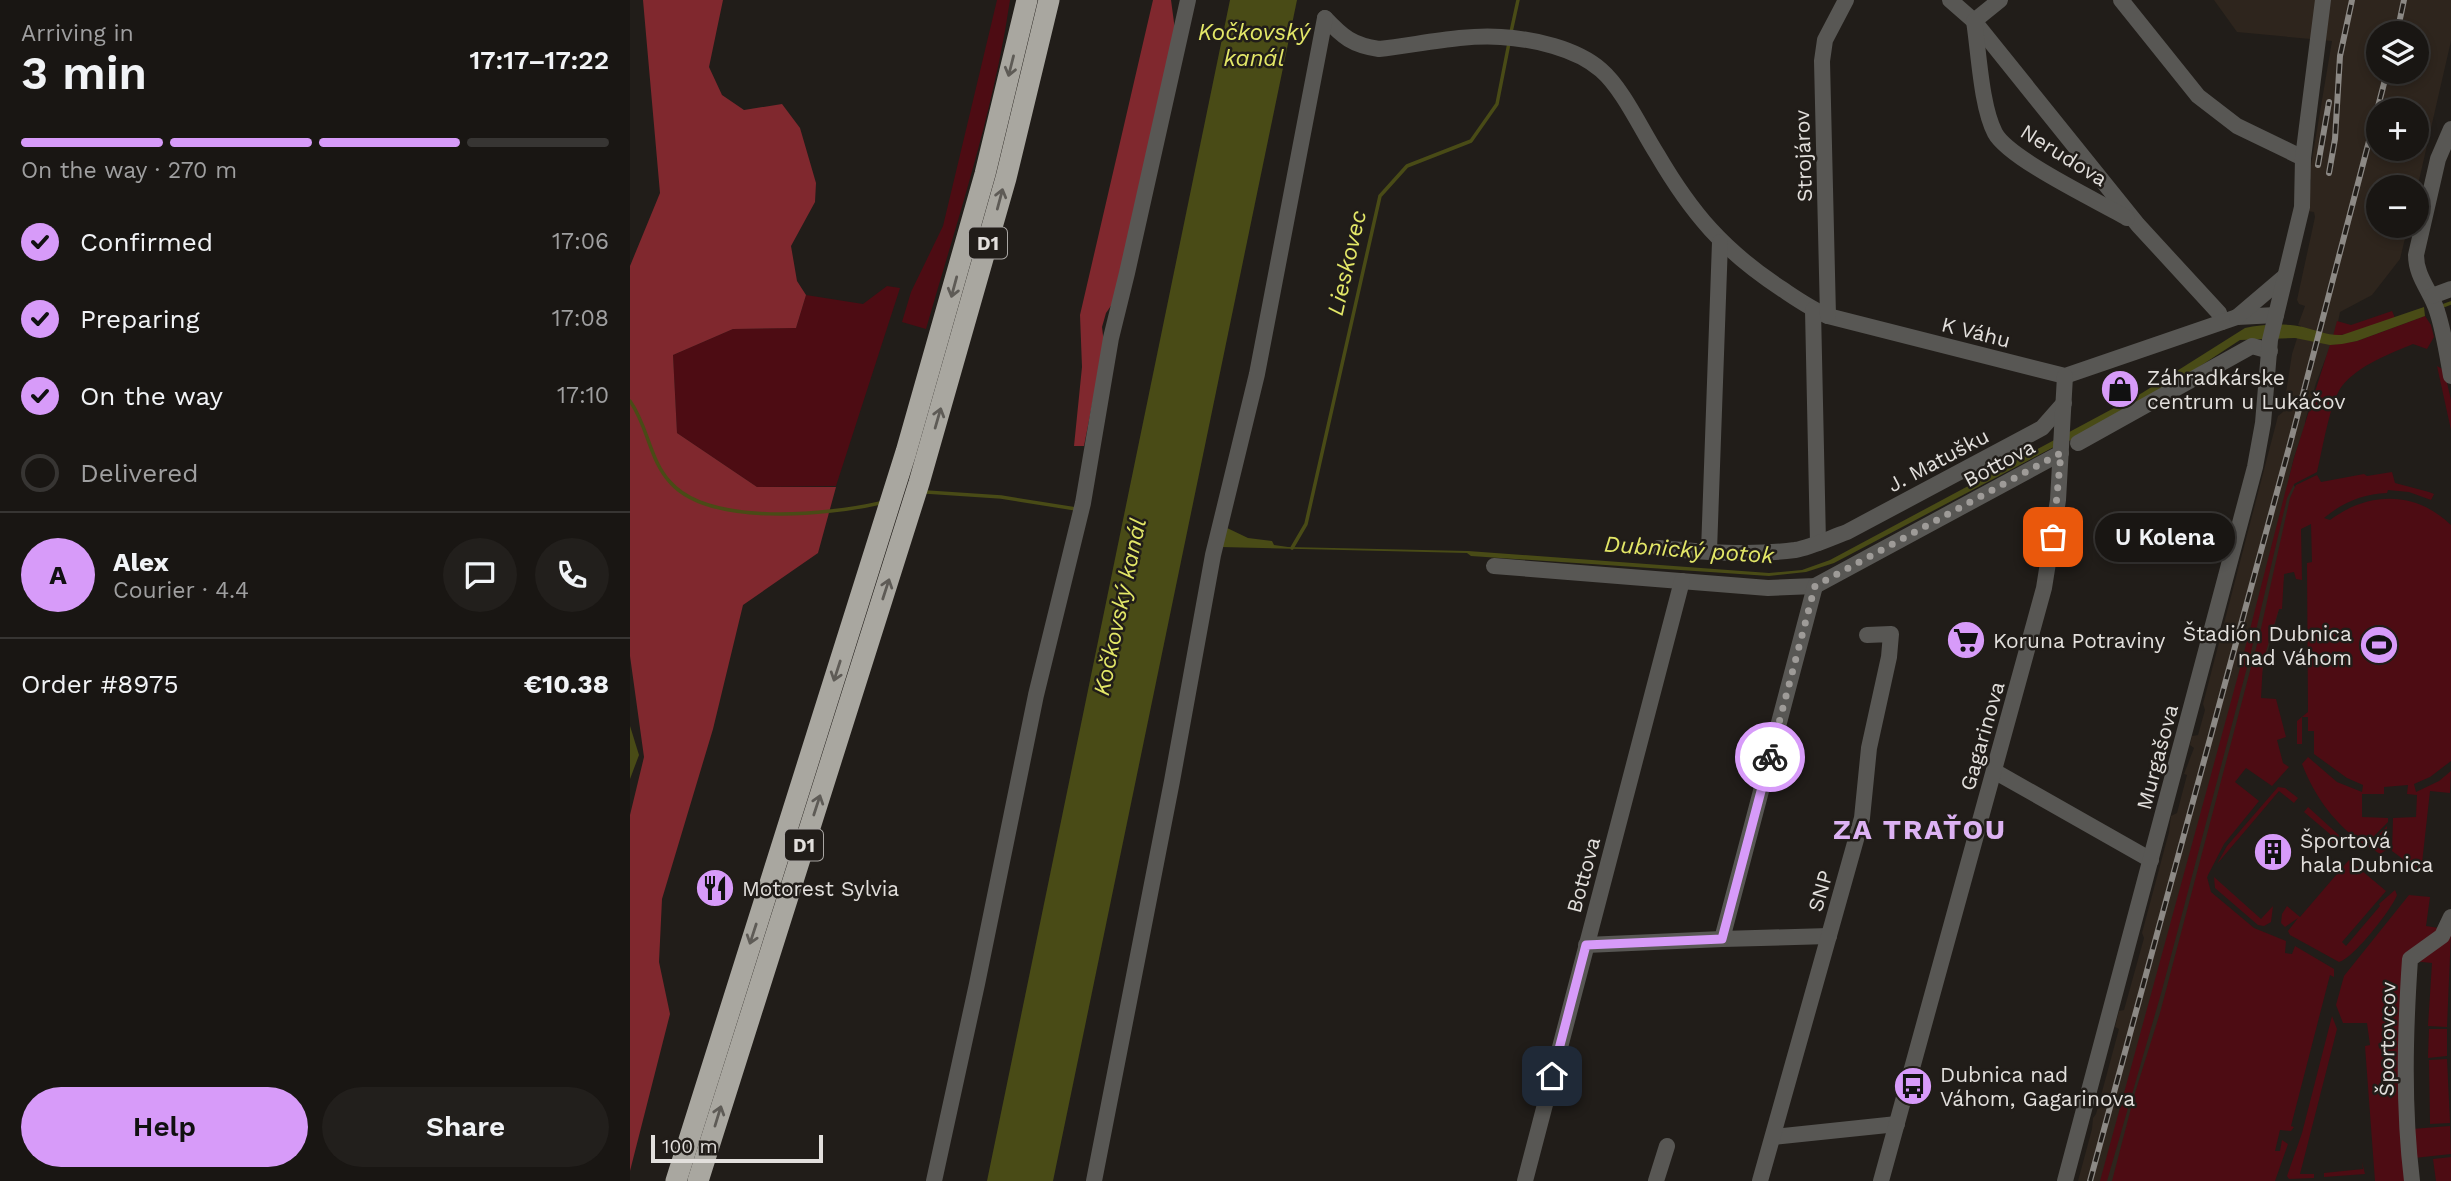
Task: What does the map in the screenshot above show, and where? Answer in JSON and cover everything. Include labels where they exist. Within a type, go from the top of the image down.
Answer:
[{"type":"highway","name":"D1","points":[[676,1181],[896,486],[985,174],[1027,0]]},
{"type":"highway","name":"D1","points":[[698,1181],[911,510],[1006,178],[1049,0]]},
{"type":"street","points":[[934,1181],[1036,695],[1077,530],[1111,338],[1128,273],[1188,0]]},
{"type":"street","name":"Strojárov","points":[[1820,313],[1822,61],[1825,40],[1846,0]]},
{"type":"street","name":"Nerudova","points":[[1950,0],[1974,21],[2138,225],[2219,313],[2230,320]]},
{"type":"street","points":[[1974,21],[2000,0]]},
{"type":"street","points":[[2121,0],[2199,96],[2236,126],[2303,158]]},
{"type":"street","name":"Murgašova","points":[[2065,1181],[2255,467],[2263,423],[2272,332],[2302,208],[2303,158],[2323,0]]},
{"type":"street","points":[[1094,1181],[1213,555],[1257,374],[1325,18],[1349,41]]},
{"type":"street","name":"Nerudova","points":[[1974,21],[1988,115],[1996,136],[2022,159],[2138,225]]},
{"type":"street","name":"K Váhu","points":[[1349,41],[1362,47],[1379,49],[1500,37],[1576,55],[1595,65],[1610,79],[1692,210],[1720,242],[1759,274],[1820,313],[2065,376]]},
{"type":"street","points":[[1318,53],[1338,43],[1349,41]]},
{"type":"street","points":[[2451,129],[2438,159],[2416,255],[2418,275],[2439,310],[2451,376]]},
{"type":"street","points":[[1709,551],[1720,242]]},
{"type":"street","points":[[2065,376],[2230,320],[2284,277]]},
{"type":"street","points":[[2439,310],[2451,289]]},
{"type":"street","points":[[1818,543],[1820,313]]},
{"type":"street","points":[[2230,320],[2272,332]]},
{"type":"street","points":[[2078,443],[2252,346],[2272,332]]},
{"type":"street","name":"Gagarinova","points":[[1881,1181],[2044,588],[2056,513],[2066,403],[2065,376]]},
{"type":"street","name":"J. Matušku","points":[[1659,548],[1709,551],[1797,550],[1818,543],[1847,532],[2042,428],[2066,403]]},
{"type":"street","name":"Bottova","points":[[1494,566],[1768,588],[1815,586],[2061,452]]},
{"type":"street","name":"Bottova","points":[[1525,1181],[1682,581]]},
{"type":"street","points":[[1722,939],[1815,586]]},
{"type":"street","name":"SNP","points":[[1760,1181],[1862,818],[1869,747],[1889,657],[1891,634],[1867,635]]},
{"type":"street","points":[[1994,771],[2151,860]]},
{"type":"street","name":"Športovcov","points":[[2412,1181],[2407,1135],[2406,1041],[2410,958],[2442,936],[2451,917]]},
{"type":"street","points":[[1586,945],[1829,936]]},
{"type":"street","points":[[1773,1137],[1897,1124]]},
{"type":"street","points":[[1656,1181],[1667,1146]]},
{"type":"shaded area","points":[[643,0],[723,0],[709,67],[722,95],[744,110],[782,104],[800,128],[816,183],[815,202],[791,246],[797,281],[806,295],[796,328],[733,329],[673,355],[677,433],[757,487],[836,487],[818,553],[743,605],[713,729],[662,899],[659,962],[670,1014],[630,1171],[630,815],[644,757],[630,656],[630,266],[660,193]]},
{"type":"shaded area","points":[[997,0],[1010,0],[1003,42],[974,166],[926,329],[902,322],[911,292],[943,226]]},
{"type":"shaded area","points":[[1153,0],[1171,0],[1175,30],[1117,297],[1106,313],[1102,327],[1104,344],[1084,446],[1074,446],[1082,367],[1080,315]]},
{"type":"shaded area","points":[[2214,0],[2451,0],[2451,41],[2429,137],[2429,98],[2366,98],[2366,161],[2423,161],[2420,175],[2366,175],[2366,238],[2405,238],[2400,259],[2372,295],[2340,312],[2336,332],[2316,383],[2289,478],[2297,490],[2279,609],[2126,1181],[2078,1181],[2119,1029],[2115,1027],[2119,1011],[2124,1010],[2144,938],[2142,933],[2171,816],[2177,813],[2187,775],[2184,774],[2194,748],[2190,745],[2192,736],[2198,735],[2205,710],[2203,704],[2278,416],[2283,412],[2292,354],[2301,326],[2298,325],[2305,306],[2297,300],[2315,217],[2314,212],[2307,211],[2311,180],[2309,177],[2332,41],[2237,32]]},
{"type":"shaded area","points":[[887,286],[900,288],[836,486],[757,487],[677,433],[673,355],[733,329],[796,328],[806,295],[863,304]]},
{"type":"shaded area","points":[[2392,311],[2395,318],[2348,334],[2333,336],[2337,321],[2351,325]]},
{"type":"shaded area","points":[[2425,316],[2434,337],[2427,349],[2413,344],[2394,352],[2366,366],[2342,386],[2330,415],[2317,472],[2294,484],[2287,498],[2250,656],[2162,990],[2107,1181],[2100,1181],[2239,672],[2294,458],[2330,345],[2357,341]]},
{"type":"shaded area","points":[[2437,366],[2444,370],[2451,400],[2451,430]]},
{"type":"shaded area","points":[[2392,472],[2395,483],[2434,494],[2431,500],[2409,492],[2388,490],[2387,493],[2370,495],[2338,507],[2324,518],[2330,520],[2360,504],[2392,499],[2423,506],[2451,525],[2451,761],[2430,777],[2414,784],[2416,792],[2439,781],[2451,771],[2450,793],[2430,791],[2421,872],[2392,851],[2393,818],[2416,817],[2417,795],[2407,794],[2408,785],[2384,787],[2384,794],[2362,794],[2362,817],[2388,818],[2388,822],[2365,845],[2328,810],[2302,764],[2308,757],[2337,782],[2362,792],[2363,785],[2347,778],[2314,754],[2314,731],[2308,731],[2308,717],[2302,717],[2302,744],[2297,744],[2297,721],[2308,712],[2307,563],[2312,562],[2311,524],[2301,529],[2302,580],[2296,579],[2294,572],[2284,574],[2282,609],[2279,609],[2263,661],[2261,698],[2276,699],[2286,737],[2277,740],[2283,763],[2289,767],[2272,786],[2246,768],[2235,782],[2259,801],[2224,844],[2207,877],[2211,892],[2254,928],[2286,941],[2285,953],[2292,954],[2295,946],[2334,969],[2334,977],[2330,975],[2291,1126],[2294,1127],[2291,1131],[2280,1130],[2275,1151],[2280,1151],[2282,1140],[2288,1144],[2275,1181],[2112,1181],[2160,1013],[2260,633],[2290,498],[2296,485],[2317,475],[2321,482]]},
{"type":"shaded area","points":[[2278,787],[2285,788],[2298,798],[2294,803],[2279,791],[2217,864],[2227,846]]},
{"type":"shaded area","points":[[2308,807],[2342,838],[2337,846],[2330,840],[2330,834],[2304,812]]},
{"type":"shaded area","points":[[2387,826],[2386,850],[2380,854],[2368,846]]},
{"type":"shaded area","points":[[2349,860],[2386,891],[2342,942],[2346,946],[2379,904],[2395,890],[2397,895],[2371,933],[2339,962],[2290,935],[2288,931],[2298,918],[2285,927],[2281,923],[2287,906],[2300,917]]},
{"type":"shaded area","points":[[2214,877],[2261,919],[2273,906],[2271,922],[2264,926],[2258,925],[2215,888]]},
{"type":"shaded area","points":[[2409,895],[2430,897],[2426,926],[2445,929],[2409,954],[2403,955],[2407,1181],[2375,1181],[2365,1046],[2370,1045],[2367,1023],[2343,1023],[2336,1005],[2344,976]]},
{"type":"shaded area","points":[[2451,931],[2447,1027],[2428,1026],[2432,963],[2413,961]]},
{"type":"shaded area","points":[[2332,1016],[2337,1029],[2300,1174],[2314,1174],[2314,1178],[2289,1179],[2287,1176],[2302,1133]]},
{"type":"shaded area","points":[[2429,1029],[2447,1029],[2447,1056],[2428,1058]]},
{"type":"shaded area","points":[[2447,1059],[2450,1123],[2430,1124],[2429,1060]]},
{"type":"shaded area","points":[[2450,1126],[2451,1154],[2414,1158],[2412,1129]]},
{"type":"shaded area","points":[[2451,1157],[2451,1181],[2436,1181],[2433,1159]]},
{"type":"shaded area","points":[[2362,1162],[2365,1174],[2324,1177],[2324,1173],[2363,1169]]},
{"type":"water","name":"Kočkovský kanál","points":[[1230,0],[1297,0],[1053,1181],[987,1181]]},
{"type":"water","points":[[2424,307],[2425,316],[2342,344],[2330,345],[2295,338],[2240,340],[2153,397],[1834,563],[1806,572],[1769,576],[1471,556],[1467,553],[1221,547],[1225,527],[1248,538],[1272,541],[1274,545],[1288,547],[1468,551],[1769,573],[1802,570],[1830,560],[2142,393],[2245,328],[2289,325],[2342,335]]},
{"type":"water","points":[[630,726],[639,755],[630,779]]},
{"type":"waterway","name":"Lieskovec","points":[[1511,32],[1518,0]]},
{"type":"waterway","name":"Lieskovec","points":[[1292,548],[1306,524],[1380,196],[1407,166],[1471,141],[1497,104],[1509,43]]},
{"type":"waterway","name":"Dubnický potok","points":[[2440,307],[2451,303]]},
{"type":"waterway","name":"Dubnický potok","points":[[630,401],[657,463],[670,482],[688,496],[712,506],[740,512],[770,514],[831,511],[880,503]]},
{"type":"waterway","name":"Dubnický potok","points":[[926,492],[1001,497],[1076,509]]},
{"type":"railway","points":[[2329,173],[2335,139],[2340,56],[2352,0]]},
{"type":"railway","points":[[2400,21],[2404,0]]},
{"type":"railway","points":[[2090,1181],[2290,444],[2384,84]]},
{"type":"railway","points":[[2318,165],[2329,102]]},
{"type":"way so far","points":[[1770,757],[1815,586],[2061,453],[2053,537]]},
{"type":"place","name":"Záhradkárske centrum u Lukáčov","points":[[2120,389]]},
{"type":"place","name":"U Kolena","points":[[2053,537]]},
{"type":"place","name":"Koruna Potraviny","points":[[1966,640]]},
{"type":"place","name":"Štadión Dubnica nad Váhom","points":[[2379,645]]},
{"type":"place","name":"Športová hala Dubnica","points":[[2273,852]]},
{"type":"place","name":"Motorest Sylvia","points":[[715,888]]},
{"type":"place","name":"Dubnica nad Váhom, Gagarinova","points":[[1913,1086]]},
{"type":"district","name":"ZA TRAŤOU","points":[[1920,829]]},
{"type":"route","points":[[1552,1076],[1586,945],[1722,939],[1770,757]]}]
